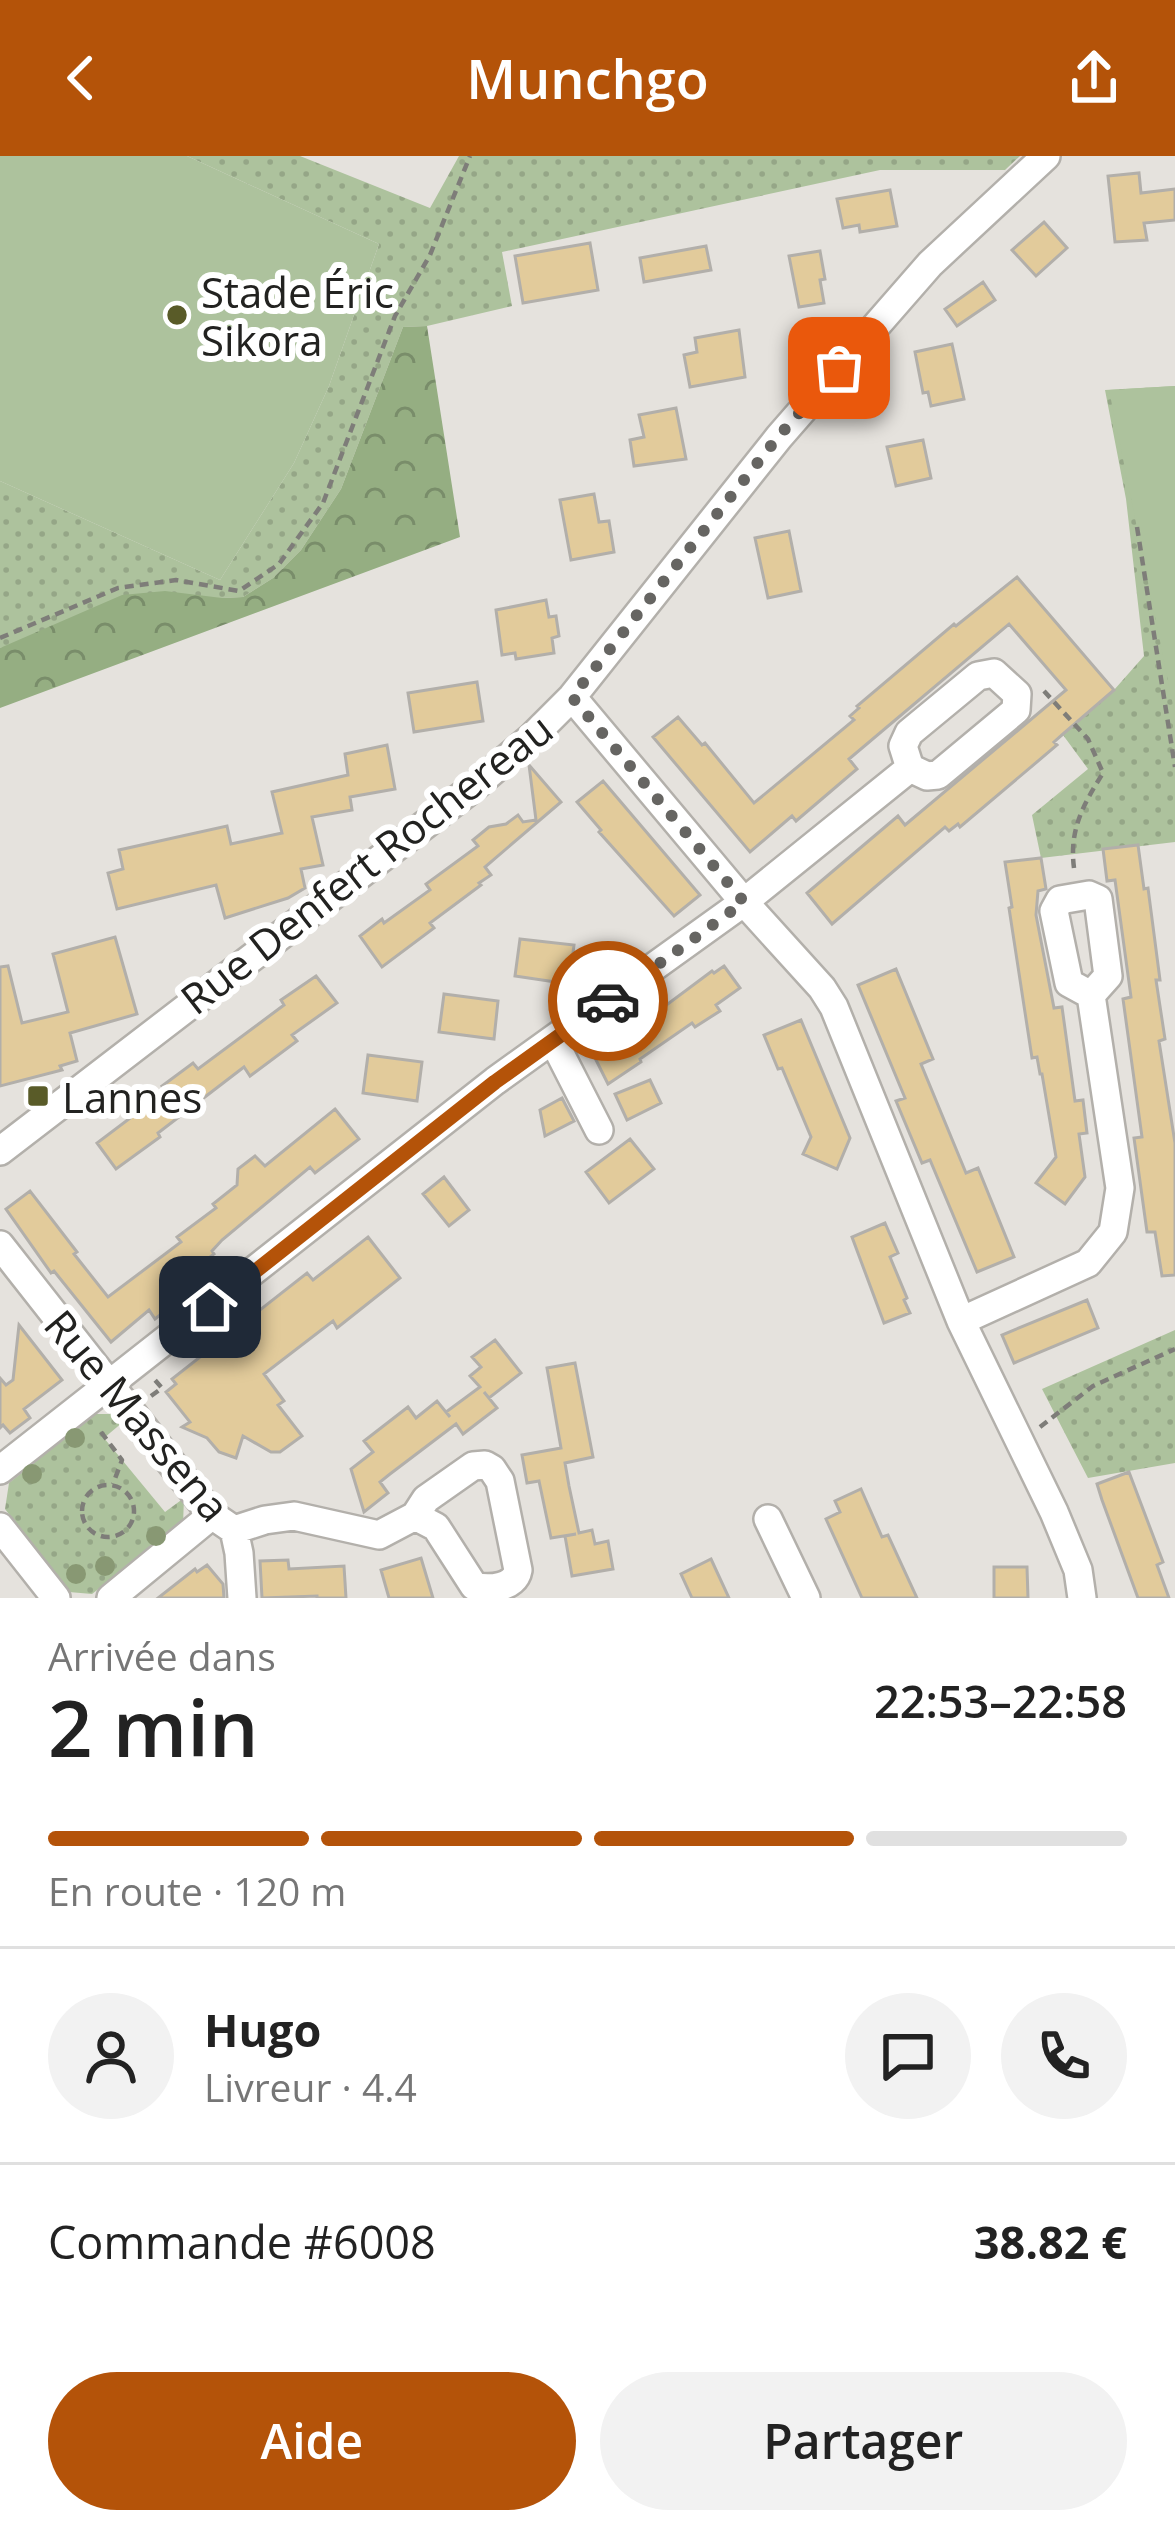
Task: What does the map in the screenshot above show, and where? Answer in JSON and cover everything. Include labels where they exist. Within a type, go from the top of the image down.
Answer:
[{"type":"street","name":"Rue Denfert Rochereau","points":[[0,1151],[474,787],[532,737],[572,697],[778,437],[930,265],[1046,156]]},
{"type":"street","points":[[994,673],[1017,694],[1016,710],[938,775],[927,776],[910,767],[903,746],[909,733],[978,676],[994,673]]},
{"type":"street","points":[[572,697],[834,1007],[961,1321],[1078,1570],[1082,1598]]},
{"type":"street","points":[[0,1470],[479,1094],[744,902],[910,767]]},
{"type":"street","points":[[1098,899],[1108,976],[1091,995],[1070,983],[1054,911],[1060,900],[1098,899]]},
{"type":"street","points":[[961,1321],[1088,1263],[1113,1232],[1120,1188],[1091,995]]},
{"type":"street","points":[[553,1040],[599,1130]]},
{"type":"street","name":"Rue Massena","points":[[0,1245],[223,1522],[239,1553],[242,1598]]},
{"type":"street","points":[[111,1598],[223,1522],[294,1516],[380,1535],[415,1516],[426,1499],[473,1466],[484,1465],[492,1469],[502,1489],[516,1579],[510,1584],[474,1586],[436,1528],[415,1516]]},
{"type":"street","points":[[768,1519],[806,1598]]},
{"type":"street","points":[[0,1527],[56,1598]]},
{"type":"path","points":[[0,638],[118,588],[176,580],[239,591],[279,564],[323,503],[395,316],[441,231],[470,156]]},
{"type":"path","points":[[1137,527],[1175,767]]},
{"type":"path","points":[[1017,694],[1043,691],[1088,739],[1103,773],[1072,832],[1079,897]]},
{"type":"path","points":[[1020,1441],[1093,1387],[1175,1349]]},
{"type":"path","points":[[101,1432],[122,1460],[113,1485]]},
{"type":"path","points":[[113,1485],[131,1498],[134,1516],[119,1536],[102,1538],[84,1521],[83,1504],[92,1491],[113,1485]]},
{"type":"green space","name":"Stade Éric Sikora","points":[[0,156],[187,156],[379,244],[329,386],[294,463],[220,580],[0,481]]},
{"type":"green space","points":[[187,156],[300,156],[430,208],[459,156],[1020,156],[1005,170],[880,170],[502,252],[512,306],[403,327],[341,489],[301,550],[273,578],[243,597],[0,648],[0,481],[220,580],[294,463],[329,386],[379,244]]},
{"type":"green space","points":[[427,326],[460,537],[0,708],[0,648],[122,595],[165,591],[243,597],[273,578],[301,550],[341,489],[403,327]]},
{"type":"green space","points":[[1175,386],[1175,842],[1041,858],[1032,815],[1088,769],[1063,735],[1144,656],[1126,499],[1105,390]]},
{"type":"green space","points":[[1175,386],[1175,715],[1109,390]]},
{"type":"green space","points":[[1175,1330],[1175,1463],[1088,1478],[1042,1389]]},
{"type":"green space","points":[[95,1414],[116,1414],[123,1422],[104,1438],[165,1512],[184,1498],[183,1524],[92,1594],[69,1592],[5,1509],[9,1483]]},
{"type":"building","points":[[1139,173],[1141,193],[1175,189],[1175,220],[1144,223],[1147,240],[1115,242],[1108,176]]},
{"type":"building","points":[[890,190],[897,226],[860,232],[859,225],[843,228],[837,199]]},
{"type":"building","points":[[1044,222],[1067,248],[1036,276],[1012,250]]},
{"type":"building","points":[[590,243],[598,290],[523,303],[515,256]]},
{"type":"building","points":[[706,246],[711,270],[644,282],[640,258]]},
{"type":"building","points":[[820,251],[824,303],[799,307],[789,256]]},
{"type":"building","points":[[983,282],[995,300],[957,326],[945,309]]},
{"type":"building","points":[[739,330],[745,377],[690,387],[684,355],[697,352],[695,338]]},
{"type":"building","points":[[952,344],[964,399],[931,406],[928,392],[923,393],[915,352]]},
{"type":"building","points":[[676,408],[686,459],[634,466],[630,440],[644,437],[639,415]]},
{"type":"building","points":[[923,440],[931,478],[896,486],[887,447]]},
{"type":"building","points":[[594,494],[599,522],[609,521],[614,552],[571,560],[560,500]]},
{"type":"building","points":[[789,531],[801,591],[768,598],[755,538]]},
{"type":"building","points":[[1017,577],[1114,690],[960,827],[949,831],[945,827],[832,924],[807,893],[898,816],[905,825],[1066,690],[1009,624],[849,759],[857,769],[796,821],[792,816],[750,852],[653,737],[678,717],[754,803],[854,720],[850,716],[857,706]]},
{"type":"building","points":[[546,600],[549,617],[556,616],[559,636],[552,638],[554,653],[516,659],[515,653],[502,655],[496,610]]},
{"type":"building","points":[[477,682],[483,721],[414,732],[408,693]]},
{"type":"building","points":[[387,745],[395,789],[350,797],[352,810],[312,817],[323,865],[301,869],[305,888],[225,918],[216,885],[117,909],[108,873],[123,869],[119,850],[227,826],[231,844],[282,833],[272,792],[348,775],[345,754]]},
{"type":"building","points":[[529,765],[561,802],[485,867],[491,875],[481,885],[382,967],[360,936],[430,890],[426,884],[478,846],[473,840],[489,827],[506,824],[518,815],[523,822],[536,820]]},
{"type":"building","points":[[603,781],[700,895],[674,916],[577,802]]},
{"type":"building","points":[[1138,845],[1160,980],[1156,980],[1165,1039],[1159,1041],[1175,1143],[1175,1275],[1162,1276],[1155,1232],[1147,1232],[1134,1138],[1142,1137],[1123,999],[1131,997],[1115,880],[1107,881],[1103,849]]},
{"type":"building","points":[[1041,858],[1046,889],[1038,891],[1036,915],[1054,1008],[1062,1007],[1075,1101],[1083,1100],[1087,1133],[1079,1134],[1085,1177],[1065,1204],[1036,1183],[1056,1157],[1042,1074],[1037,1057],[1032,1058],[1005,862]]},
{"type":"building","points":[[115,937],[137,1014],[70,1033],[77,1061],[60,1066],[62,1070],[0,1086],[0,967],[8,966],[22,1023],[68,1012],[53,954]]},
{"type":"building","points":[[520,939],[574,945],[569,984],[515,976]]},
{"type":"building","points":[[724,966],[740,988],[716,1005],[720,1011],[695,1027],[692,1023],[608,1084],[591,1050],[637,1027]]},
{"type":"building","points":[[896,969],[933,1059],[921,1064],[966,1173],[978,1168],[1014,1257],[977,1272],[930,1160],[922,1163],[896,1101],[905,1098],[858,985]]},
{"type":"building","points":[[316,976],[337,1003],[292,1035],[297,1041],[250,1076],[244,1067],[116,1169],[97,1143],[166,1091],[162,1086],[193,1063],[198,1069]]},
{"type":"building","points":[[444,994],[498,1001],[494,1039],[439,1032]]},
{"type":"building","points":[[801,1020],[850,1138],[837,1169],[803,1154],[811,1137],[764,1035]]},
{"type":"building","points":[[368,1055],[422,1062],[417,1101],[363,1093]]},
{"type":"building","points":[[650,1080],[661,1103],[627,1120],[615,1094]]},
{"type":"building","points":[[562,1098],[574,1121],[545,1136],[540,1110]]},
{"type":"building","points":[[335,1109],[359,1139],[315,1173],[310,1167],[222,1240],[214,1254],[166,1291],[175,1303],[155,1319],[149,1310],[111,1342],[51,1273],[6,1209],[30,1191],[108,1297],[181,1242],[177,1237],[216,1208],[213,1204],[237,1185],[238,1169],[255,1156],[265,1166]]},
{"type":"building","points":[[630,1139],[654,1169],[609,1203],[586,1172]]},
{"type":"building","points":[[444,1177],[469,1210],[449,1226],[423,1194]]},
{"type":"building","points":[[885,1223],[898,1253],[890,1257],[910,1313],[884,1323],[852,1237]]},
{"type":"building","points":[[368,1237],[400,1278],[337,1328],[333,1321],[264,1374],[284,1401],[278,1405],[302,1436],[280,1452],[271,1452],[243,1436],[236,1458],[182,1427],[190,1422],[166,1392],[176,1384],[172,1379],[307,1273],[313,1280]]},
{"type":"building","points":[[1087,1300],[1098,1328],[1014,1363],[1002,1335]]},
{"type":"building","points":[[19,1325],[62,1380],[24,1409],[30,1418],[10,1433],[3,1425],[0,1428],[0,1378],[6,1385],[13,1380]]},
{"type":"building","points":[[495,1340],[521,1373],[489,1398],[484,1392],[497,1408],[463,1434],[456,1424],[390,1474],[380,1482],[388,1493],[364,1512],[351,1469],[373,1452],[364,1441],[408,1407],[416,1418],[437,1401],[450,1417],[446,1412],[480,1387],[470,1376],[481,1367],[472,1357]]},
{"type":"building","points":[[575,1363],[593,1457],[565,1463],[569,1486],[579,1533],[592,1530],[595,1544],[608,1541],[613,1569],[572,1576],[565,1536],[576,1534],[551,1538],[539,1481],[527,1483],[522,1455],[561,1448],[547,1368]]},
{"type":"building","points":[[1129,1472],[1163,1562],[1157,1565],[1169,1598],[1138,1598],[1102,1500],[1097,1484]]},
{"type":"building","points":[[861,1489],[917,1598],[862,1598],[826,1519],[840,1512],[835,1501]]},
{"type":"building","points":[[421,1558],[433,1598],[389,1598],[381,1570]]},
{"type":"building","points":[[711,1559],[729,1598],[692,1598],[681,1574]]},
{"type":"building","points":[[288,1560],[289,1569],[344,1566],[346,1598],[262,1598],[260,1561]]},
{"type":"building","points":[[207,1565],[223,1584],[224,1598],[158,1598],[195,1569]]},
{"type":"building","points":[[994,1567],[1027,1567],[1028,1598],[994,1598]]},
{"type":"way so far","points":[[608,1001],[744,902],[572,697],[778,437],[839,368]]},
{"type":"place","name":"Stade Éric Sikora","points":[[177,315]]},
{"type":"place","name":"Lannes","points":[[38,1096]]},
{"type":"route","points":[[210,1307],[495,1082],[608,1001]]}]
